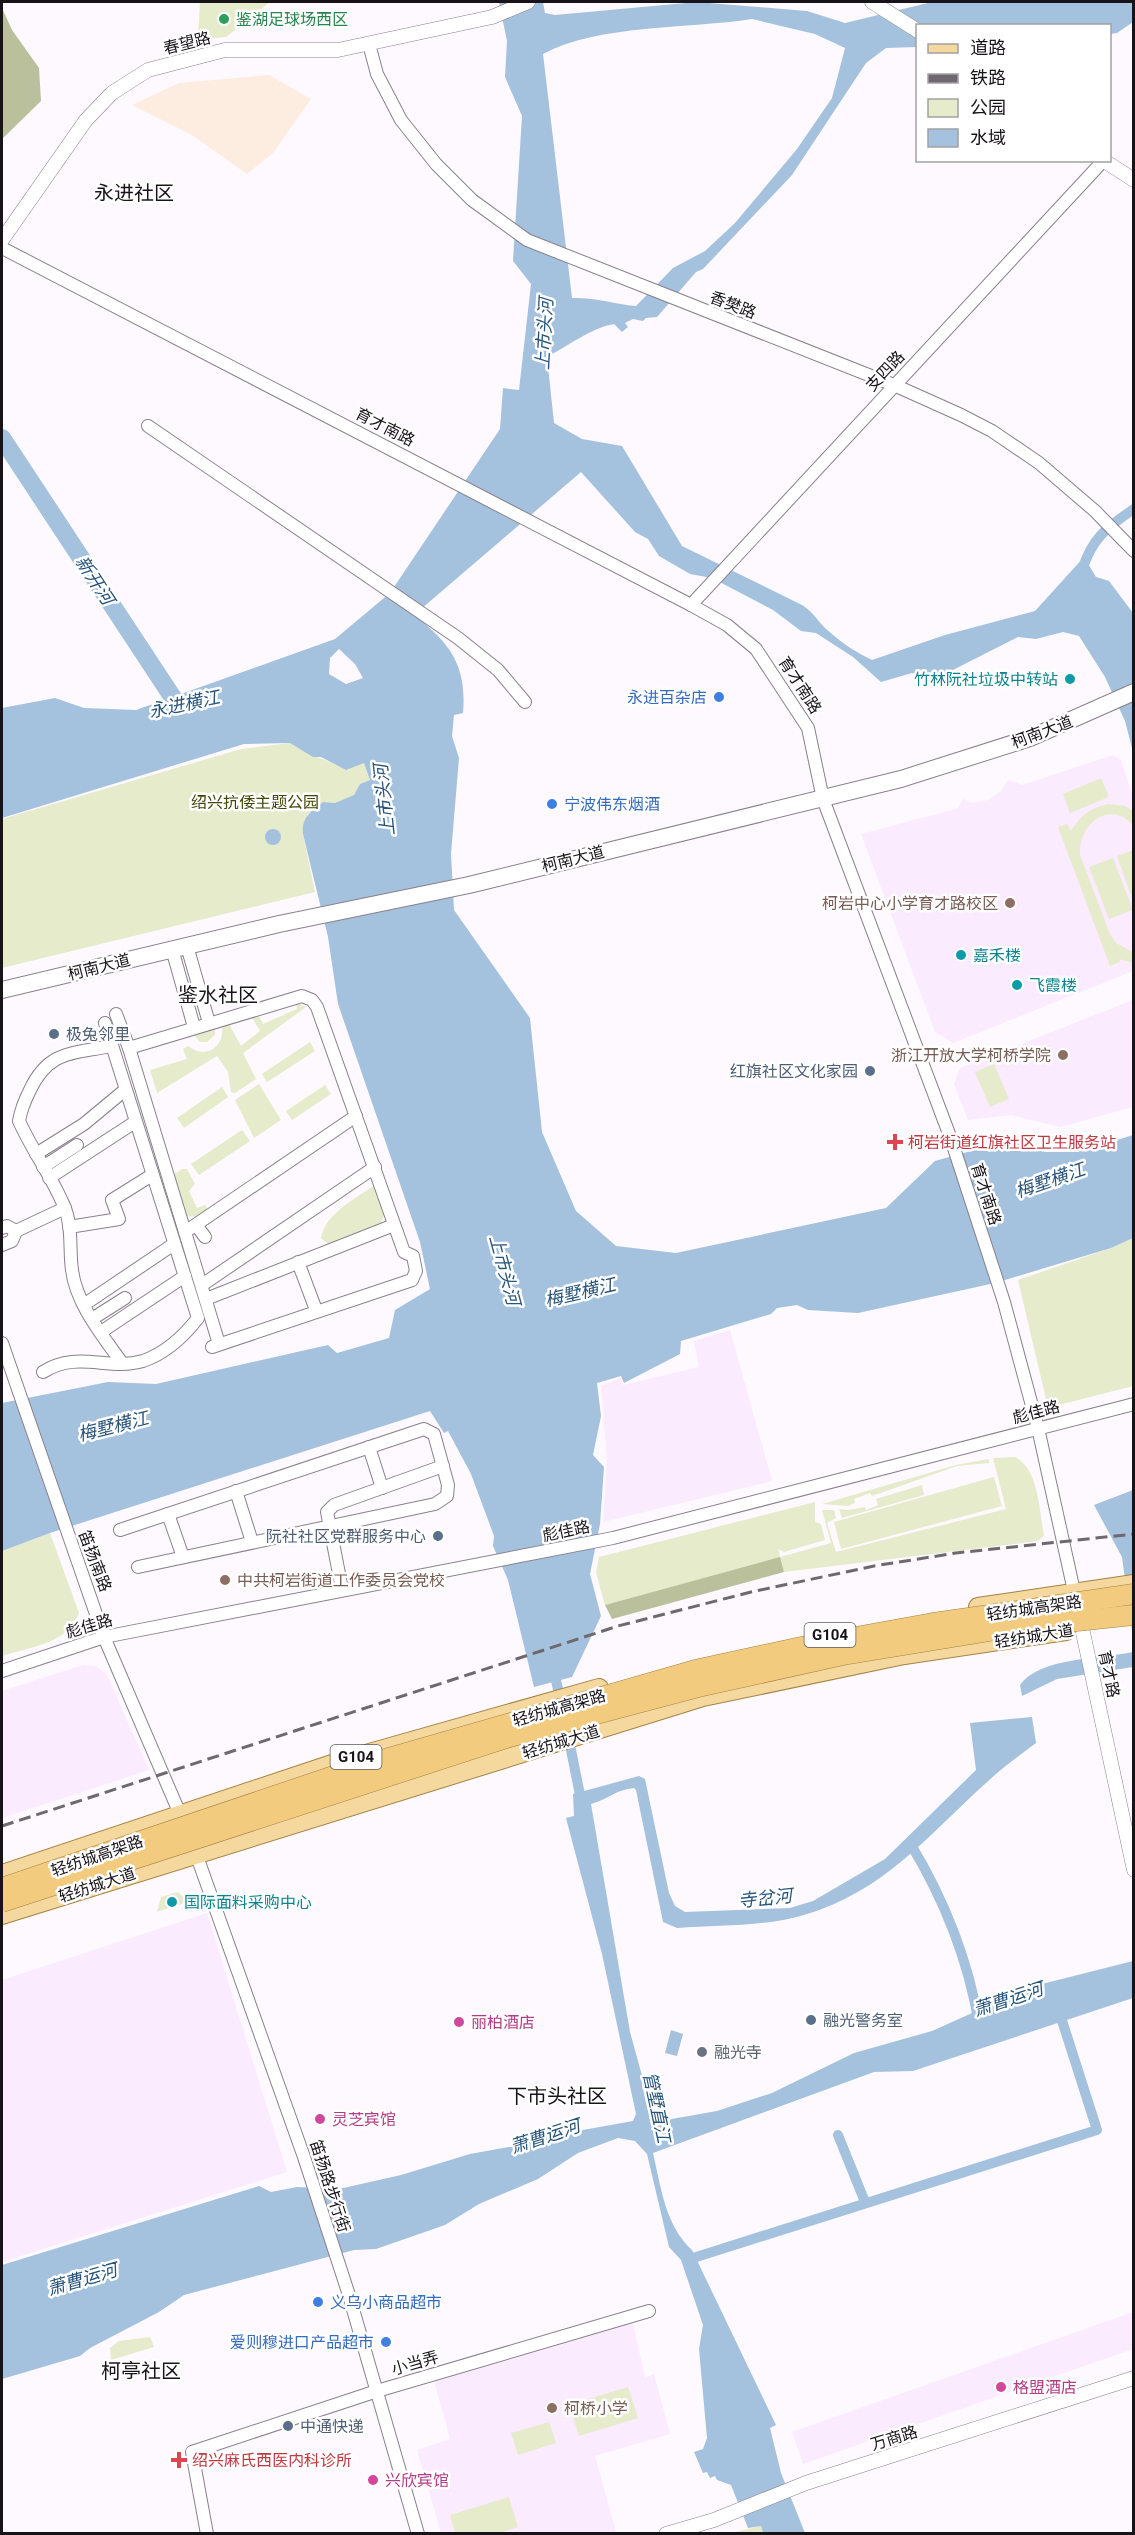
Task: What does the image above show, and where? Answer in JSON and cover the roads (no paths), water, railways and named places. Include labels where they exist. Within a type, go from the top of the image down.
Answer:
[{"type":"highway","name":"轻纺城高架路","points":[[2,1888],[378,1761],[695,1670],[806,1646],[1129,1588]]},
{"type":"highway","name":"轻纺城高架路","points":[[2,1902],[509,1737],[698,1687],[855,1653],[1002,1629],[1131,1621]]},
{"type":"main road","name":"柯南大道","points":[[2,990],[279,924],[469,885],[823,799],[923,772],[1030,738],[1134,692]]},
{"type":"main road","name":"G104","points":[[2,1875],[341,1761],[660,1670],[898,1621],[1074,1591],[1129,1588]]},
{"type":"main road","name":"轻纺城大道","points":[[2,1915],[703,1697],[904,1655],[1131,1621]]},
{"type":"street","name":"春望路","points":[[2,240],[86,120],[112,93],[148,70],[225,50],[338,50],[492,17],[528,2]]},
{"type":"street","points":[[875,3],[916,30]]},
{"type":"street","name":"香樊路","points":[[369,44],[377,74],[401,120],[435,164],[472,200],[527,240],[894,385],[992,431],[1039,463],[1110,525],[1134,551]]},
{"type":"street","name":"支四路","points":[[691,605],[1102,162]]},
{"type":"street","points":[[1105,162],[1134,180]]},
{"type":"street","name":"育才南路","points":[[2,248],[543,526],[727,625],[756,649],[808,728],[823,799],[951,1139],[1004,1302],[1038,1428],[1074,1591]]},
{"type":"street","points":[[148,426],[458,638],[498,670],[525,702]]},
{"type":"street","points":[[179,947],[209,1023]]},
{"type":"street","points":[[179,947],[194,1027]]},
{"type":"street","points":[[116,1014],[190,1228],[215,1346],[316,1310],[412,1280],[416,1271],[413,1256],[404,1252],[317,1007],[312,1000],[302,996],[129,1048]]},
{"type":"street","points":[[43,1372],[55,1364],[71,1360],[122,1363],[143,1360],[180,1341],[198,1318],[105,1023]]},
{"type":"street","points":[[111,1046],[54,1058],[40,1071],[21,1109],[20,1121],[65,1208],[73,1249],[72,1270],[85,1304],[92,1319],[122,1363]]},
{"type":"street","points":[[36,1154],[84,1124],[125,1090]]},
{"type":"street","points":[[190,1228],[356,1116]]},
{"type":"street","points":[[49,1178],[135,1122]]},
{"type":"street","points":[[43,1167],[77,1145]]},
{"type":"street","points":[[202,1285],[375,1167]]},
{"type":"street","points":[[69,1227],[119,1219],[112,1200],[152,1175]]},
{"type":"street","points":[[2,1245],[12,1240],[16,1231],[65,1208]]},
{"type":"street","points":[[206,1299],[394,1225]]},
{"type":"street","points":[[2,1228],[7,1226],[16,1231]]},
{"type":"street","points":[[190,1228],[206,1237]]},
{"type":"street","points":[[85,1304],[174,1244]]},
{"type":"street","points":[[298,1262],[316,1310]]},
{"type":"street","points":[[101,1332],[185,1276]]},
{"type":"street","points":[[92,1319],[125,1298]]},
{"type":"street","name":"笛扬南路","points":[[2,1343],[66,1532],[105,1637],[197,1853]]},
{"type":"street","name":"彪佳路","points":[[2,1671],[105,1637],[613,1538],[1134,1404]]},
{"type":"street","points":[[120,1530],[424,1429],[434,1434],[448,1485],[447,1496],[435,1504],[138,1568]]},
{"type":"street","points":[[369,1448],[382,1488]]},
{"type":"street","points":[[342,1589],[332,1525],[327,1512],[334,1505],[443,1466]]},
{"type":"street","points":[[236,1491],[252,1542]]},
{"type":"street","points":[[168,1514],[183,1557]]},
{"type":"street","name":"育才路","points":[[1074,1591],[1134,1870]]},
{"type":"street","name":"笛扬路步行街","points":[[197,1853],[304,2157],[348,2292],[418,2534]]},
{"type":"street","name":"小当弄","points":[[207,2534],[192,2452],[377,2391],[649,2311]]},
{"type":"street","name":"万商路","points":[[666,2534],[714,2520],[806,2483],[1037,2411],[1134,2378]]},
{"type":"water","points":[[499,2],[543,2],[545,13],[555,15],[697,2],[807,11],[845,23],[932,2],[1133,2],[1133,22],[1117,33],[1111,34],[1111,24],[916,24],[916,47],[886,48],[866,63],[792,175],[703,269],[696,272],[657,317],[646,318],[643,321],[633,319],[625,323],[628,327],[622,332],[614,324],[605,326],[588,333],[547,357],[554,423],[582,439],[622,446],[682,546],[802,605],[836,637],[853,650],[872,660],[945,635],[1035,611],[1084,557],[1096,577],[1109,581],[1133,613],[1133,752],[1125,721],[1105,677],[1079,636],[1063,632],[1036,639],[1018,637],[937,678],[912,673],[881,682],[853,657],[816,633],[801,631],[773,610],[712,578],[690,574],[659,556],[648,539],[635,532],[581,472],[414,615],[437,635],[454,656],[462,681],[463,713],[454,715],[452,736],[459,758],[451,854],[454,910],[530,1018],[542,1132],[576,1211],[616,1246],[676,1253],[886,1208],[935,1161],[996,1144],[1014,1142],[1045,1152],[1078,1152],[1133,1135],[1133,1238],[1111,1248],[995,1283],[858,1313],[808,1310],[797,1305],[777,1308],[771,1314],[681,1341],[680,1354],[624,1383],[621,1376],[597,1383],[601,1416],[593,1455],[604,1467],[600,1524],[590,1574],[601,1616],[572,1677],[534,1687],[508,1580],[493,1546],[494,1536],[471,1474],[448,1431],[444,1433],[430,1411],[50,1533],[2,1551],[2,1403],[108,1382],[156,1384],[328,1345],[337,1353],[389,1338],[395,1310],[430,1289],[420,1242],[338,1004],[328,937],[303,834],[305,819],[323,802],[335,803],[354,795],[360,784],[370,780],[364,763],[346,770],[321,757],[313,757],[290,743],[244,744],[2,818],[2,708],[55,698],[84,708],[136,710],[335,639],[390,593],[500,429],[503,388],[519,390],[531,284],[513,261],[522,116],[505,77],[507,41]],"holes":[[[752,19],[815,34],[845,48],[832,98],[797,149],[735,223],[705,251],[673,268],[636,306],[572,298],[543,54],[565,44],[617,32]],[[339,649],[355,664],[363,678],[346,684],[329,674],[330,658]]]},
{"type":"water","points":[[273,829],[281,837],[273,845],[265,837]]},
{"type":"water","points":[[1133,1490],[1133,1637],[1122,1557],[1094,1505]]},
{"type":"water","points":[[1133,1652],[1133,1667],[1057,1679],[1022,1696],[1020,1685],[1029,1676],[1042,1669],[1072,1661]]},
{"type":"water","name":"萧曹运河","points":[[1032,1717],[1036,1743],[992,1778],[903,1860],[858,1892],[833,1905],[789,1919],[757,1924],[677,1928],[663,1922],[636,1790],[634,1788],[622,1791],[591,1804],[630,2032],[654,2119],[666,2120],[717,2111],[772,2093],[854,2053],[932,2031],[1030,1987],[1133,1961],[1133,1998],[913,2071],[874,2072],[653,2153],[670,2217],[683,2240],[692,2250],[776,2425],[770,2428],[781,2473],[805,2533],[763,2533],[761,2526],[748,2528],[731,2485],[717,2480],[715,2476],[710,2478],[707,2472],[703,2473],[694,2452],[703,2449],[707,2438],[699,2349],[703,2325],[681,2260],[669,2247],[647,2154],[635,2141],[618,2138],[578,2153],[538,2179],[479,2204],[445,2225],[376,2249],[354,2250],[184,2295],[159,2312],[90,2348],[80,2356],[2,2379],[2,2265],[259,2186],[271,2192],[297,2187],[339,2189],[401,2175],[470,2154],[526,2144],[527,2140],[633,2121],[636,2114],[602,1954],[566,1818],[574,1816],[573,1794],[639,1776],[645,1779],[669,1893],[675,1906],[685,1912],[790,1908],[813,1901],[885,1859],[976,1770],[970,1723]]},
{"type":"water","points":[[671,2030],[683,2034],[677,2056],[665,2053]]},
{"type":"waterway","name":"新开河","points":[[2,438],[185,716]]},
{"type":"waterway","points":[[1082,571],[1095,542],[1134,509]]},
{"type":"waterway","name":"管墅直江","points":[[554,1672],[561,1702]]},
{"type":"waterway","name":"管墅直江","points":[[568,1735],[582,1805]]},
{"type":"waterway","name":"萧曹运河","points":[[910,1843],[934,1886],[953,1930],[968,1976],[979,2024]]},
{"type":"waterway","points":[[690,2259],[1097,2130],[1058,2008]]},
{"type":"waterway","points":[[838,2135],[865,2202]]},
{"type":"railway","points":[[2,1826],[618,1626],[751,1592],[874,1566],[956,1553],[1134,1534]]},
{"type":"place","name":"鉴湖足球场西区","points":[[224,19]]},
{"type":"place","name":"竹林阮社垃圾中转站","points":[[1070,679]]},
{"type":"place","name":"永进百杂店","points":[[719,697]]},
{"type":"place","name":"宁波伟东烟酒","points":[[552,804]]},
{"type":"place","name":"柯岩中心小学育才路校区","points":[[1010,903]]},
{"type":"place","name":"嘉禾楼","points":[[961,955]]},
{"type":"place","name":"飞霞楼","points":[[1017,985]]},
{"type":"place","name":"极兔邻里","points":[[54,1034]]},
{"type":"place","name":"浙江开放大学柯桥学院","points":[[1063,1055]]},
{"type":"place","name":"红旗社区文化家园","points":[[870,1071]]},
{"type":"place","name":"柯岩街道红旗社区卫生服务站","points":[[895,1142]]},
{"type":"place","name":"阮社社区党群服务中心","points":[[438,1536]]},
{"type":"place","name":"中共柯岩街道工作委员会党校","points":[[225,1580]]},
{"type":"place","name":"国际面料采购中心","points":[[172,1902]]},
{"type":"place","name":"融光警务室","points":[[811,2020]]},
{"type":"place","name":"丽柏酒店","points":[[459,2022]]},
{"type":"place","name":"融光寺","points":[[702,2052]]},
{"type":"place","name":"灵芝宾馆","points":[[320,2119]]},
{"type":"place","name":"义乌小商品超市","points":[[318,2302]]},
{"type":"place","name":"爱则穆进口产品超市","points":[[386,2342]]},
{"type":"place","name":"格盟酒店","points":[[1001,2387]]},
{"type":"place","name":"柯桥小学","points":[[552,2408]]},
{"type":"place","name":"中通快递","points":[[288,2426]]},
{"type":"place","name":"绍兴麻氏西医内科诊所","points":[[179,2460]]},
{"type":"place","name":"兴欣宾馆","points":[[373,2480]]},
{"type":"district","name":"永进社区","points":[[134,193]]},
{"type":"district","name":"鉴水社区","points":[[218,995]]},
{"type":"district","name":"下市头社区","points":[[557,2096]]},
{"type":"district","name":"柯亭社区","points":[[141,2371]]},
{"type":"water label","name":"上市头河","points":[[544,334]]},
{"type":"water label","name":"永进横江","points":[[184,704]]},
{"type":"water label","name":"上市头河","points":[[384,800]]},
{"type":"water label","name":"梅墅横江","points":[[1050,1180]]},
{"type":"water label","name":"上市头河","points":[[505,1270]]},
{"type":"water label","name":"梅墅横江","points":[[580,1292]]},
{"type":"water label","name":"梅墅横江","points":[[113,1426]]},
{"type":"water label","name":"寺岔河","points":[[765,1898]]},
{"type":"park label","name":"绍兴抗倭主题公园","points":[[255,802]]}]
